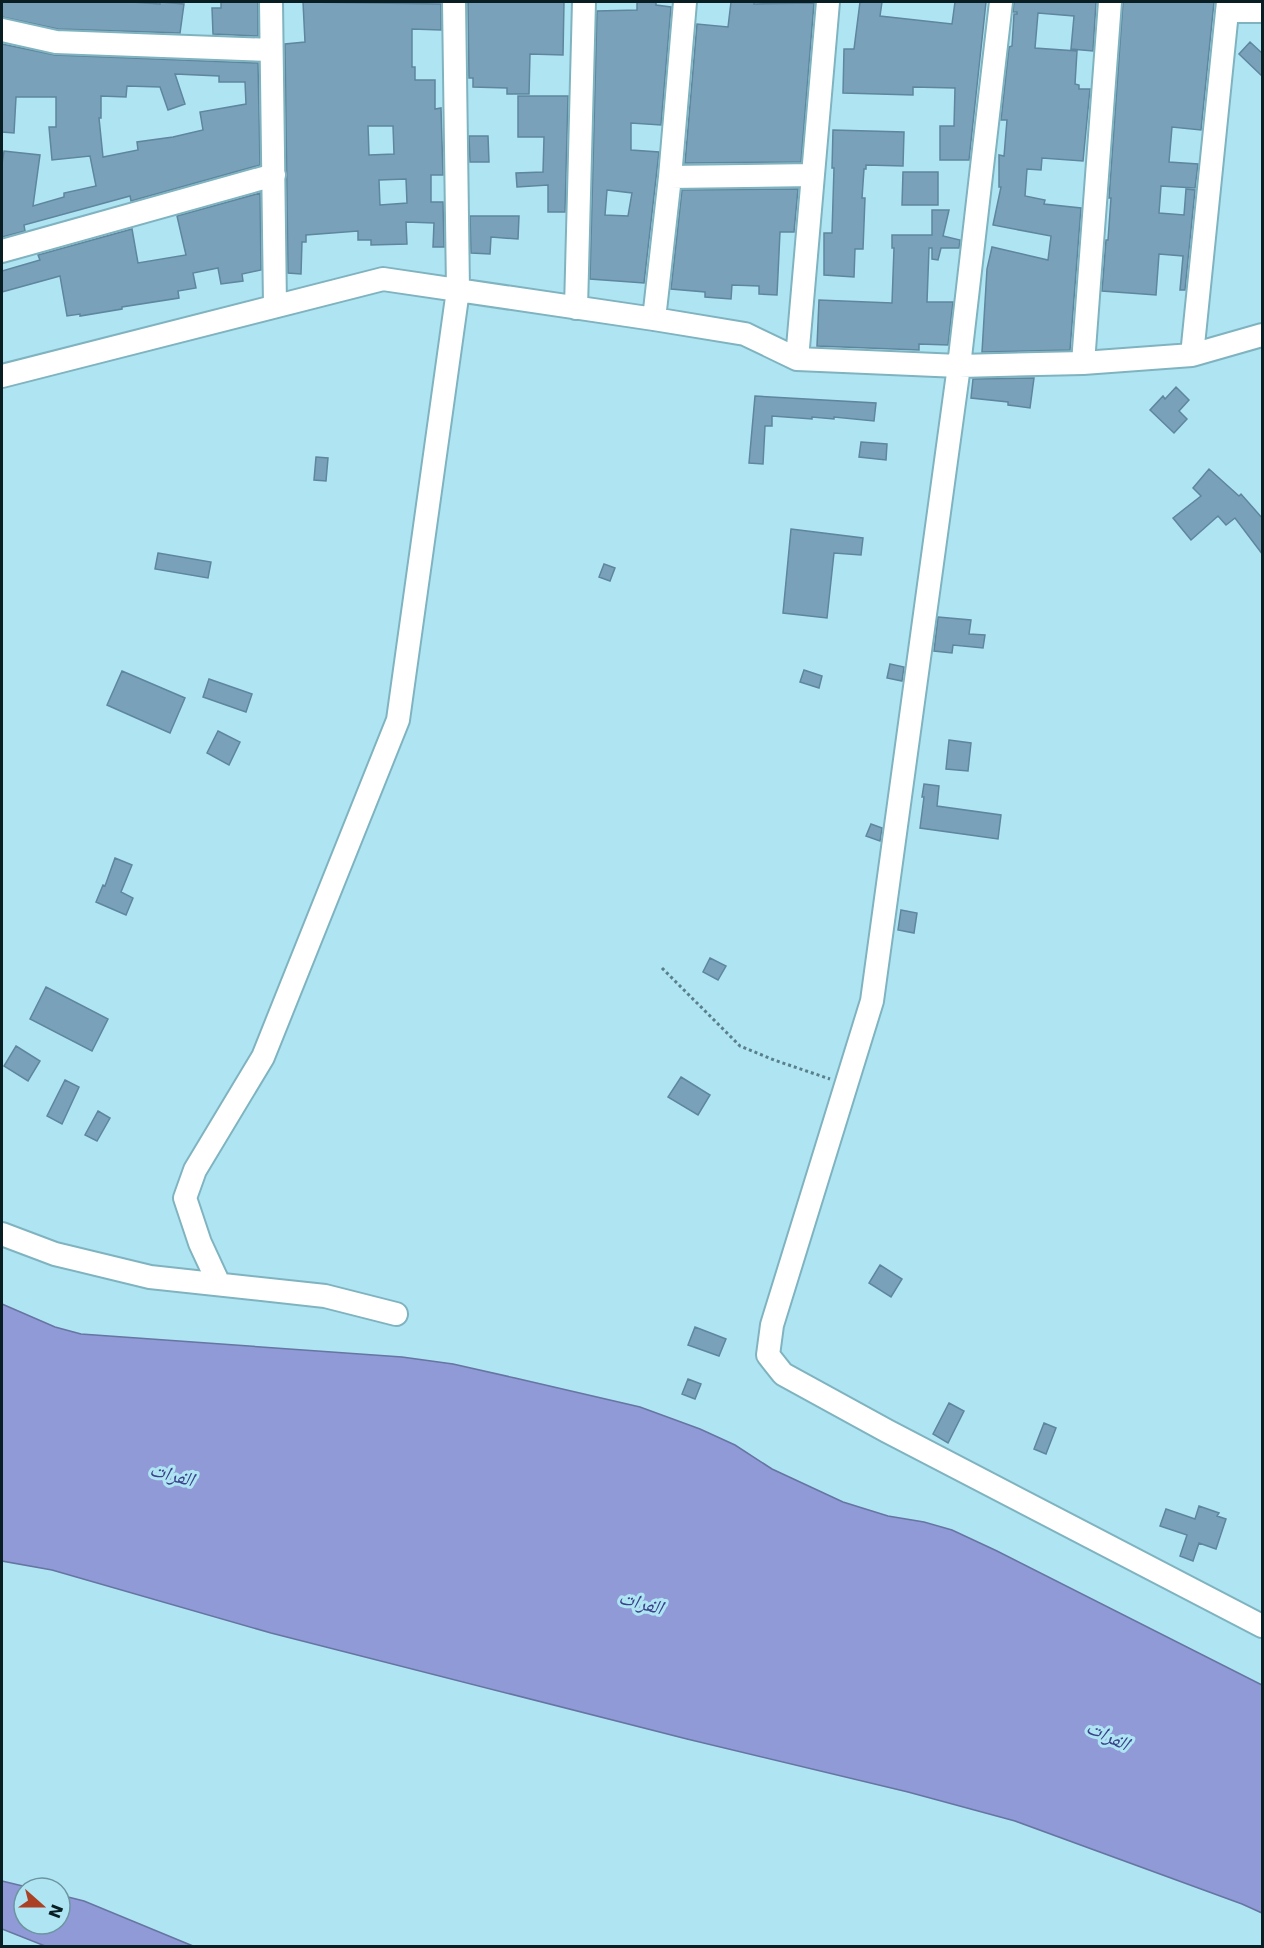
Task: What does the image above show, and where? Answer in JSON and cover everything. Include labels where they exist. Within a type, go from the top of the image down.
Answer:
[{"type":"street","points":[[271,2],[275,306]]},
{"type":"street","points":[[219,1284],[200,1244],[185,1198],[195,1170],[263,1057],[398,720],[459,290],[454,2]]},
{"type":"street","points":[[576,308],[584,2]]},
{"type":"street","points":[[654,319],[670,177],[685,2]]},
{"type":"street","points":[[797,359],[828,2]]},
{"type":"street","points":[[1001,2],[959,366],[872,1001],[772,1325],[768,1355],[783,1374],[897,1436],[1263,1626]]},
{"type":"street","points":[[1083,363],[1110,2]]},
{"type":"street","points":[[1192,356],[1227,6],[1263,11]]},
{"type":"street","points":[[2,30],[56,42],[271,50]]},
{"type":"street","points":[[2,251],[274,175]]},
{"type":"street","points":[[670,177],[813,175]]},
{"type":"street","points":[[2,375],[383,279],[745,334],[797,359],[959,366],[1083,363],[1192,356],[1263,335]]},
{"type":"street","points":[[2,1234],[55,1254],[150,1277],[325,1296],[396,1314]]},
{"type":"path","points":[[662,968],[740,1046],[846,1085]]},
{"type":"water","name":"الفرات","points":[[2,1304],[55,1327],[81,1334],[402,1357],[453,1364],[640,1407],[700,1429],[735,1445],[772,1469],[843,1502],[888,1516],[924,1522],[952,1530],[997,1551],[1262,1685],[1262,1913],[1015,1821],[908,1792],[687,1739],[271,1633],[52,1570],[2,1561]]},
{"type":"water","points":[[2,1881],[12,1883],[12,1933],[2,1929]]},
{"type":"water","points":[[72,1898],[193,1946],[45,1946],[20,1936],[72,1936]]},
{"type":"building","points":[[2,2],[184,4],[180,33],[58,29],[2,17]]},
{"type":"building","points":[[221,2],[258,2],[258,36],[213,34],[212,8],[221,8]]},
{"type":"building","points":[[303,2],[441,4],[441,30],[412,29],[412,67],[415,67],[415,80],[435,80],[435,109],[441,108],[443,175],[431,175],[431,202],[443,202],[444,247],[433,247],[434,223],[406,222],[407,244],[371,245],[371,240],[358,240],[358,231],[306,235],[306,242],[302,242],[301,274],[288,273],[285,44],[305,42]],"holes":[[[368,126],[393,126],[394,154],[369,155]],[[406,179],[407,203],[380,205],[379,180]]]},
{"type":"building","points":[[468,2],[564,2],[563,55],[530,54],[529,94],[507,94],[507,88],[473,87],[473,78],[469,78]]},
{"type":"building","points":[[637,2],[656,2],[656,5],[671,7],[661,125],[631,123],[631,150],[659,152],[644,283],[590,279],[597,11],[637,10]],"holes":[[[607,190],[632,193],[628,216],[605,215]]]},
{"type":"building","points":[[731,2],[814,3],[801,162],[685,163],[697,24],[728,27]]},
{"type":"building","points":[[860,2],[882,2],[880,16],[952,24],[955,2],[986,2],[969,160],[940,160],[940,126],[954,126],[955,88],[913,87],[913,95],[843,93],[844,49],[854,49]]},
{"type":"building","points":[[1014,2],[1096,2],[1093,51],[1071,49],[1074,16],[1038,13],[1035,48],[1077,51],[1075,84],[1079,85],[1079,89],[1090,89],[1083,161],[1042,158],[1041,170],[1027,169],[1025,196],[1045,200],[1044,204],[1081,208],[1070,350],[982,352],[987,269],[992,247],[1048,260],[1051,236],[993,225],[1001,187],[999,187],[999,155],[1004,156],[1007,120],[1001,120],[1009,47],[1012,46],[1014,14],[1017,14],[1013,12]]},
{"type":"building","points":[[1123,2],[1214,2],[1201,130],[1172,127],[1169,162],[1198,164],[1195,188],[1161,186],[1159,213],[1184,215],[1186,189],[1195,190],[1185,290],[1180,290],[1183,256],[1159,254],[1156,295],[1102,291],[1106,240],[1108,240]]},
{"type":"building","points":[[1250,42],[1263,54],[1263,77],[1239,54]]},
{"type":"building","points":[[2,44],[55,55],[258,63],[260,165],[131,201],[130,196],[24,225],[25,231],[2,237],[4,151],[40,155],[33,206],[64,197],[64,193],[96,186],[90,156],[52,160],[49,127],[56,127],[56,97],[16,97],[14,133],[2,132]],"holes":[[[175,74],[219,76],[219,82],[245,82],[246,104],[200,112],[203,130],[137,142],[138,150],[103,157],[99,118],[101,118],[101,96],[126,97],[127,86],[160,87],[168,110],[185,104]]]},
{"type":"building","points":[[518,96],[568,96],[565,212],[548,212],[548,185],[517,187],[516,173],[543,172],[544,137],[518,137]]},
{"type":"building","points":[[833,130],[904,132],[903,166],[866,165],[864,169],[863,249],[855,249],[854,277],[824,275],[824,233],[832,233]]},
{"type":"building","points":[[469,136],[488,136],[489,162],[470,162]]},
{"type":"building","points":[[903,172],[938,172],[938,205],[902,205]]},
{"type":"building","points":[[798,189],[794,232],[780,232],[777,295],[759,294],[759,286],[732,285],[731,299],[705,297],[705,292],[671,289],[682,190]]},
{"type":"building","points":[[260,193],[261,270],[242,274],[243,281],[221,284],[218,268],[193,273],[196,288],[178,291],[179,298],[80,316],[80,314],[67,316],[60,276],[2,292],[2,271],[40,260],[38,255],[132,229],[138,263],[186,255],[177,216]]},
{"type":"building","points":[[932,210],[949,210],[943,236],[960,240],[959,248],[941,248],[938,260],[932,259],[932,248],[929,248],[927,302],[953,302],[948,345],[919,344],[919,350],[817,346],[819,300],[892,303],[894,248],[892,248],[892,235],[932,235]]},
{"type":"building","points":[[470,216],[519,216],[518,239],[491,237],[490,254],[471,253]]},
{"type":"building","points":[[1034,378],[1030,408],[1008,405],[1008,402],[971,398],[973,379]]},
{"type":"building","points":[[1176,387],[1189,400],[1179,411],[1187,419],[1174,433],[1150,410],[1163,396],[1165,399]]},
{"type":"building","points":[[755,396],[876,403],[874,421],[834,417],[834,419],[812,417],[812,419],[772,416],[772,426],[765,426],[763,464],[749,463]]},
{"type":"building","points":[[861,442],[887,444],[886,460],[859,457]]},
{"type":"building","points":[[316,457],[328,458],[326,481],[314,480]]},
{"type":"building","points":[[1209,469],[1239,496],[1241,494],[1263,519],[1263,555],[1235,518],[1226,525],[1218,516],[1191,540],[1173,518],[1201,496],[1193,488]]},
{"type":"building","points":[[791,529],[863,538],[861,555],[834,553],[827,618],[783,613]]},
{"type":"building","points":[[158,553],[211,562],[208,578],[155,569]]},
{"type":"building","points":[[604,564],[615,568],[610,581],[599,577]]},
{"type":"building","points":[[938,617],[971,620],[969,634],[985,635],[983,648],[953,645],[952,653],[934,651]]},
{"type":"building","points":[[890,664],[904,667],[902,681],[887,678]]},
{"type":"building","points":[[804,670],[822,676],[819,688],[800,682]]},
{"type":"building","points":[[122,671],[185,698],[170,733],[107,705]]},
{"type":"building","points":[[209,679],[252,694],[246,712],[203,697]]},
{"type":"building","points":[[218,731],[240,742],[229,765],[207,753]]},
{"type":"building","points":[[949,740],[971,743],[968,771],[946,769]]},
{"type":"building","points":[[924,784],[939,786],[937,806],[1001,815],[998,839],[920,828]]},
{"type":"building","points":[[871,824],[882,828],[880,841],[866,836]]},
{"type":"building","points":[[115,858],[132,865],[121,892],[133,898],[126,915],[96,902],[103,885],[105,886]]},
{"type":"building","points":[[901,910],[917,913],[914,933],[898,930]]},
{"type":"building","points":[[710,958],[726,966],[718,980],[703,972]]},
{"type":"building","points":[[46,987],[108,1019],[92,1051],[30,1019]]},
{"type":"building","points":[[16,1046],[40,1061],[28,1081],[4,1066]]},
{"type":"building","points":[[681,1077],[710,1095],[698,1115],[668,1097]]},
{"type":"building","points":[[65,1080],[79,1087],[62,1124],[47,1116]]},
{"type":"building","points":[[98,1111],[110,1118],[97,1141],[85,1135]]},
{"type":"building","points":[[880,1265],[902,1279],[891,1297],[869,1283]]},
{"type":"building","points":[[695,1327],[726,1339],[719,1356],[688,1345]]},
{"type":"building","points":[[688,1379],[701,1384],[695,1399],[682,1394]]},
{"type":"building","points":[[949,1403],[964,1411],[948,1443],[933,1434]]},
{"type":"building","points":[[1044,1423],[1056,1428],[1046,1454],[1034,1449]]},
{"type":"building","points":[[1199,1506],[1219,1513],[1217,1516],[1226,1519],[1216,1549],[1199,1543],[1193,1561],[1180,1556],[1187,1535],[1160,1526],[1166,1509],[1195,1519]]}]
